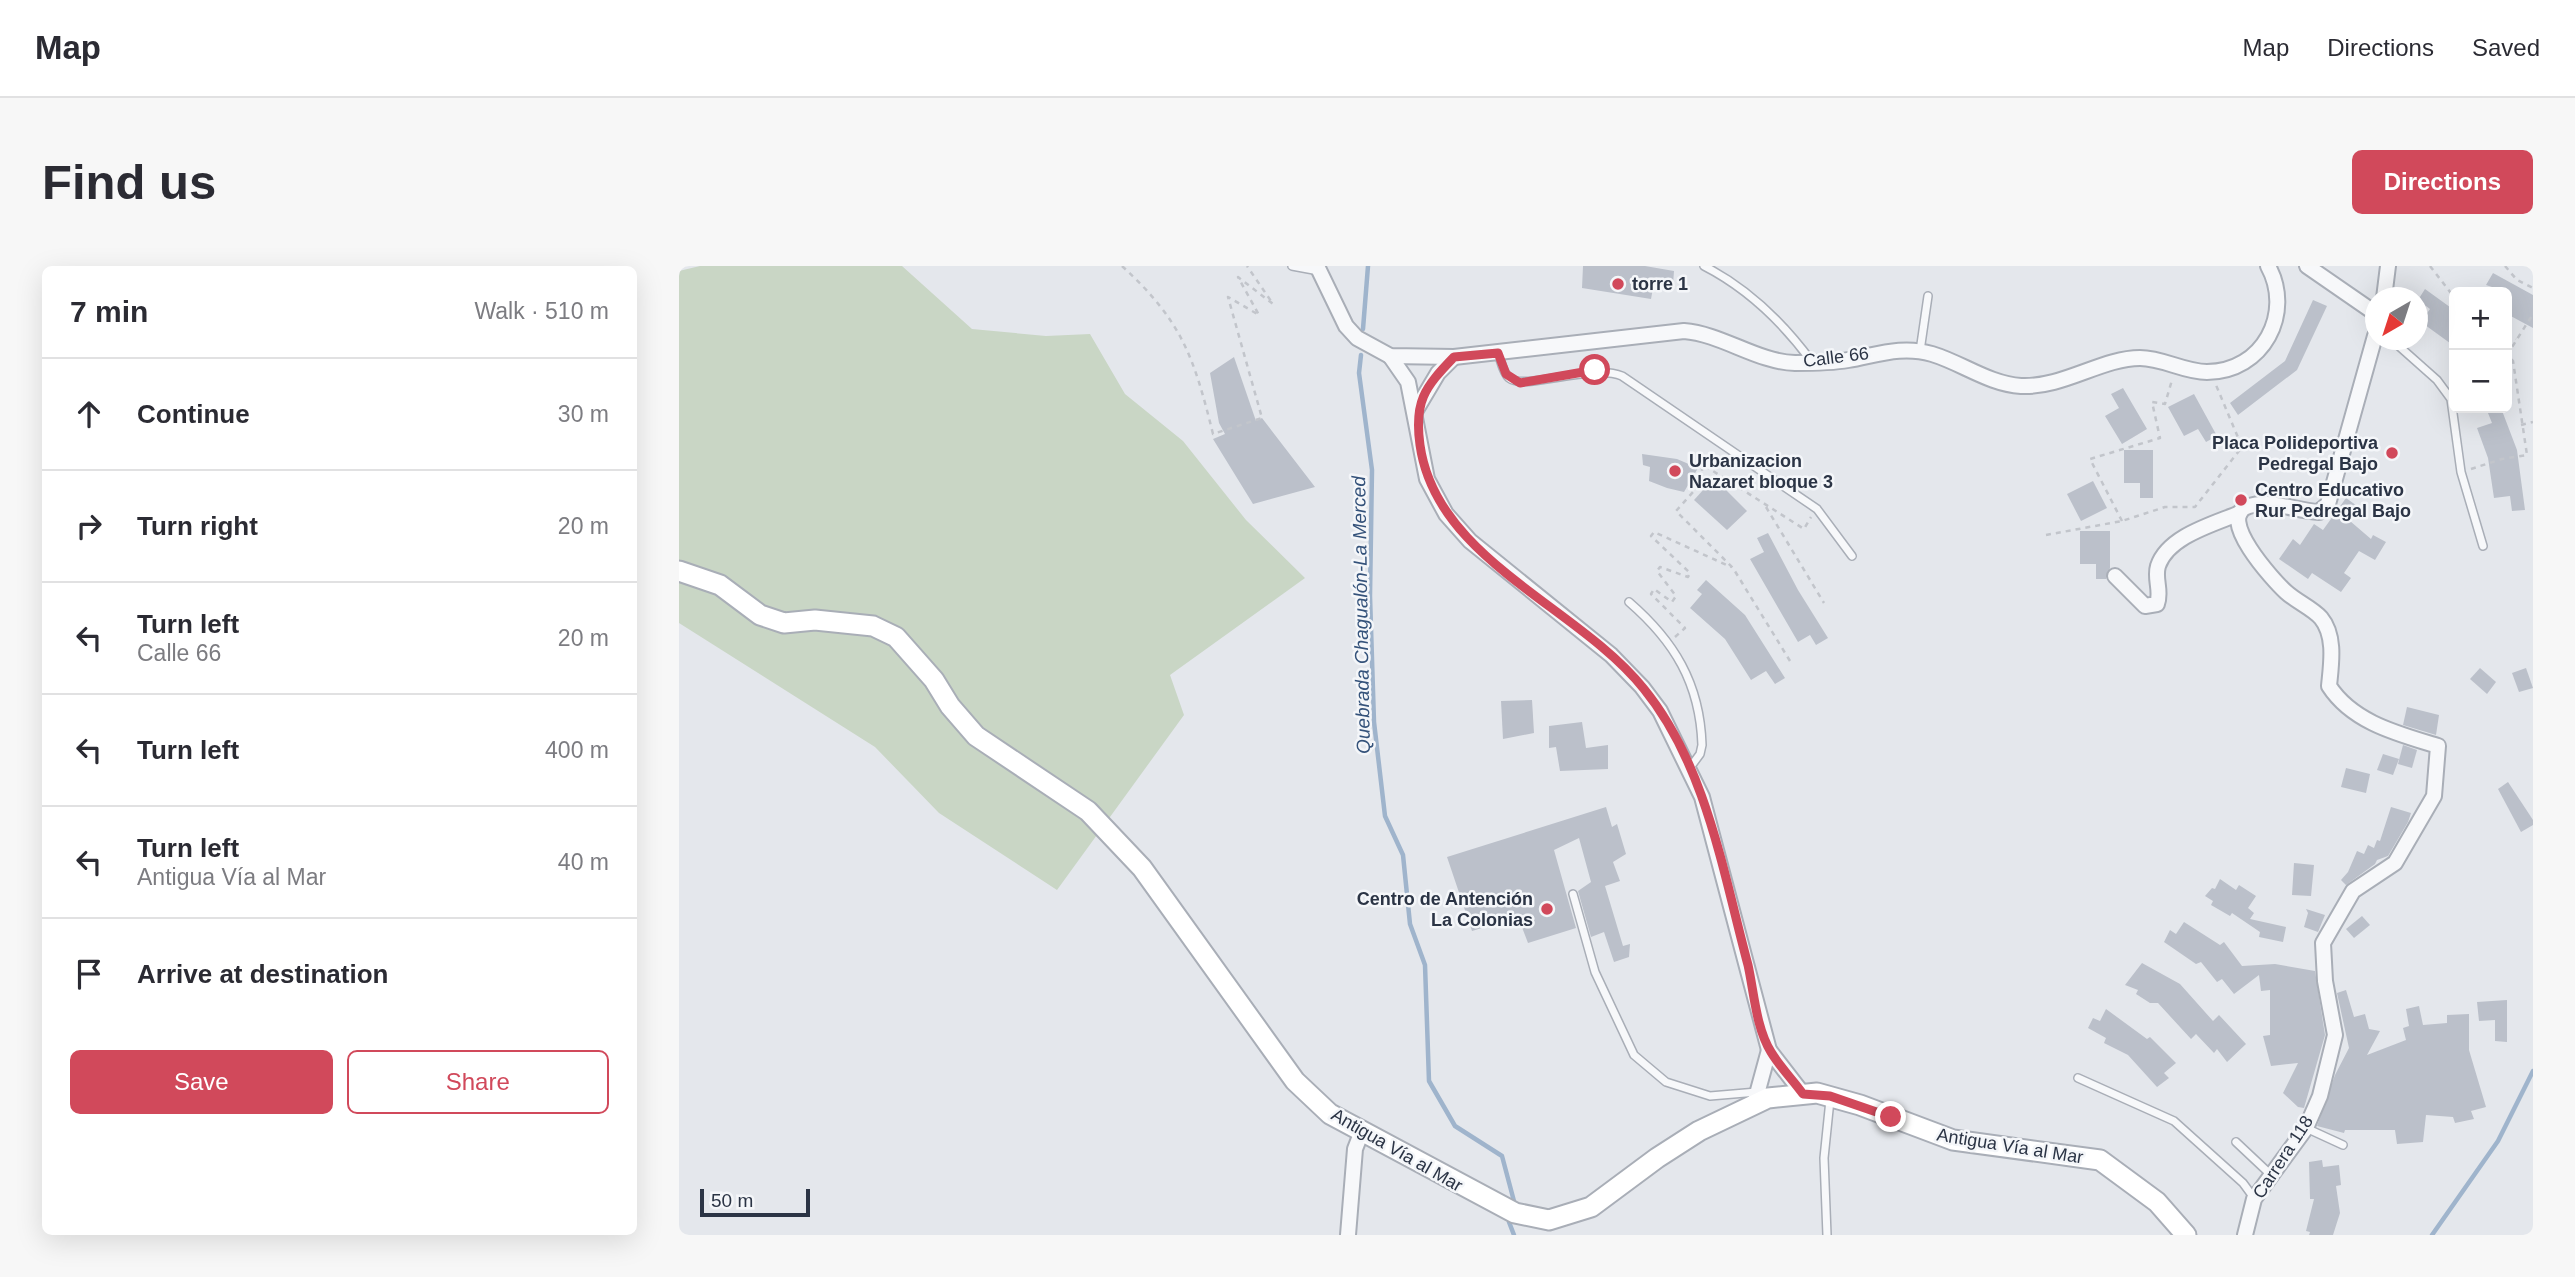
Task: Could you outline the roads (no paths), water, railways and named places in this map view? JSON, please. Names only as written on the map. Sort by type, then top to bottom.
[{"type":"main road","name":"Antigua Vía al Mar","points":[[679,571],[720,585],[760,615],[784,623],[849,622],[873,626],[896,637],[934,680],[950,706],[976,736],[1010,761],[1058,788],[1116,837],[1142,868],[1295,1080],[1330,1114],[1505,1208],[1549,1220],[1591,1207],[1699,1131],[1756,1099],[1803,1094],[1830,1096],[1953,1140],[2099,1160],[2157,1202],[2186,1235]]},
{"type":"street","name":"Calle 66","points":[[1318,269],[1346,326],[1357,338],[1390,356],[1454,357],[1684,331],[1703,333],[1791,363],[1851,359],[1885,350],[1920,352],[1986,377],[2019,386],[2044,385],[2138,358],[2211,372],[2240,363],[2256,351],[2277,321],[2280,303],[2268,266]]},
{"type":"street","points":[[2307,266],[2365,306]]},
{"type":"street","points":[[2385,287],[2388,266]]},
{"type":"street","points":[[2115,576],[2145,606],[2157,604],[2161,595],[2157,568],[2174,544],[2240,513],[2247,506],[2266,504],[2319,512],[2327,504],[2371,350]]},
{"type":"street","points":[[1390,356],[1408,382],[1416,410],[1427,479],[1446,514],[1471,541],[1611,655],[1643,687],[1660,710],[1702,797],[1769,1050],[1803,1094]]},
{"type":"street","points":[[1416,410],[1438,373],[1454,357]]},
{"type":"street","name":"Carrera 118","points":[[2240,513],[2240,533],[2258,561],[2287,593],[2321,618],[2327,630],[2333,662],[2329,686],[2336,697],[2350,709],[2384,729],[2438,746],[2434,796],[2396,863],[2353,891],[2323,943],[2325,981],[2335,1035],[2321,1096],[2305,1128],[2254,1199],[2245,1235]]},
{"type":"street","points":[[1756,1099],[1769,1050]]},
{"type":"street","points":[[1348,1235],[1356,1149],[1362,1132]]},
{"type":"lane","points":[[1292,266],[1318,269]]},
{"type":"lane","points":[[1704,266],[1744,291],[1795,340],[1812,363]]},
{"type":"lane","points":[[1920,352],[1927,296]]},
{"type":"lane","points":[[2403,350],[2437,380],[2451,399],[2461,472],[2483,546]]},
{"type":"lane","points":[[1498,353],[1506,374],[1520,383],[1595,370],[1611,371],[1622,376],[1817,509],[1852,556]]},
{"type":"lane","points":[[1629,602],[1669,641],[1687,674],[1702,735],[1700,754],[1689,769]]},
{"type":"lane","points":[[1573,894],[1595,972],[1634,1055],[1666,1082],[1710,1096],[1756,1099]]},
{"type":"lane","points":[[2078,1078],[2174,1121],[2243,1183],[2254,1199]]},
{"type":"lane","points":[[1827,1235],[1824,1158],[1830,1096]]},
{"type":"lane","points":[[2305,1128],[2343,1145]]},
{"type":"lane","points":[[2236,1142],[2270,1174]]},
{"type":"waterway","name":"Quebrada Chagualón-La Merced","points":[[1363,329],[1368,266]]},
{"type":"waterway","name":"Quebrada Chagualón-La Merced","points":[[1361,355],[1359,373],[1372,470],[1370,596],[1374,722],[1385,816],[1403,855],[1410,924],[1425,965],[1429,1081],[1455,1126],[1502,1156],[1515,1205]]},
{"type":"waterway","points":[[2432,1235],[2498,1141],[2533,1071]]},
{"type":"waterway","name":"Quebrada Chagualón-La Merced","points":[[1509,1222],[1514,1235]]},
{"type":"place","name":"torre 1","points":[[1618,284]]},
{"type":"place","name":"Placa Polideportiva Pedregal Bajo","points":[[2392,453]]},
{"type":"place","name":"Urbanizacion Nazaret bloque 3","points":[[1675,471]]},
{"type":"place","name":"Centro Educativo Rur Pedregal Bajo","points":[[2241,500]]},
{"type":"place","name":"Centro de Antención La Colonias","points":[[1547,909]]}]
